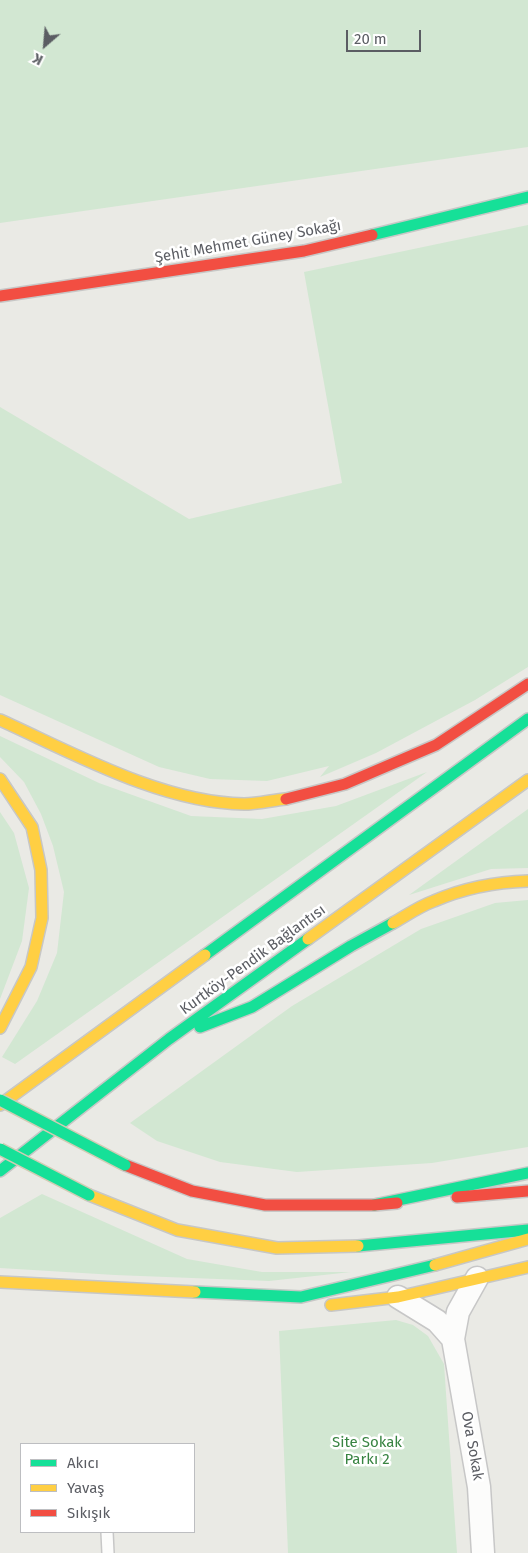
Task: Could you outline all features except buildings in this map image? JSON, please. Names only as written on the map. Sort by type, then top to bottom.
[{"type":"main road","name":"Şehit Mehmet Güney Sokağı","points":[[0,296],[304,251],[528,197]]},
{"type":"main road","points":[[0,720],[145,784],[200,799],[246,804],[292,798],[346,784],[436,745],[528,684]]},
{"type":"main road","points":[[0,1105],[528,719]]},
{"type":"main road","points":[[0,779],[32,827],[41,870],[42,918],[32,967],[0,1028]]},
{"type":"main road","name":"Kurtköy-Pendik Bağlantısı","points":[[0,1171],[168,1038],[528,780]]},
{"type":"main road","points":[[168,1038],[252,1008],[351,946],[432,901],[468,889],[502,882],[528,881]]},
{"type":"main road","points":[[0,1100],[125,1165],[192,1191],[265,1205],[374,1205],[528,1191]]},
{"type":"main road","points":[[0,1149],[89,1195],[177,1230],[277,1248],[367,1246],[528,1230]]},
{"type":"main road","points":[[374,1205],[528,1173]]},
{"type":"main road","points":[[0,1282],[300,1297],[456,1260],[528,1239]]},
{"type":"main road","points":[[320,1306],[398,1297],[528,1267]]},
{"type":"main road","points":[[102,1286],[244,1306]]},
{"type":"street","name":"Ova Sokak","points":[[477,1278],[458,1312],[452,1340],[479,1487],[483,1553]]},
{"type":"street","name":"Ova Sokak","points":[[398,1297],[437,1321],[452,1340]]},
{"type":"lane","points":[[107,1533],[108,1553]]},
{"type":"green space","points":[[0,0],[528,0],[528,147],[0,223]]},
{"type":"green space","points":[[528,225],[528,667],[475,700],[376,753],[320,777],[329,766],[267,781],[210,779],[159,767],[0,695],[0,407],[189,519],[342,483],[304,272]]},
{"type":"green space","points":[[0,736],[99,783],[191,816],[262,819],[336,806],[427,772],[15,1064],[2,1057],[37,1001],[57,953],[64,892],[53,846],[41,814],[24,782],[0,757]]},
{"type":"green space","points":[[528,809],[528,868],[491,869],[409,895]]},
{"type":"green space","points":[[0,812],[14,833],[29,888],[22,941],[0,999]]},
{"type":"green space","points":[[528,900],[528,1147],[432,1163],[297,1172],[220,1162],[157,1141],[130,1123],[292,1006],[421,929],[495,903]]},
{"type":"green space","points":[[42,1194],[187,1259],[262,1272],[351,1272],[269,1281],[0,1268],[0,1218]]},
{"type":"green space","name":"Site Sokak Parkı 2","points":[[396,1320],[413,1325],[428,1336],[444,1364],[457,1553],[288,1553],[279,1331]]},
{"type":"traffic: fast","points":[[372,235],[528,197]]},
{"type":"traffic: fast","points":[[205,955],[528,719]]},
{"type":"traffic: fast","points":[[200,1027],[252,1007],[351,946],[393,923]]},
{"type":"traffic: fast","points":[[0,1171],[169,1039],[308,939]]},
{"type":"traffic: fast","points":[[0,1100],[125,1165]]},
{"type":"traffic: fast","points":[[0,1149],[89,1195]]},
{"type":"traffic: fast","points":[[374,1205],[528,1173]]},
{"type":"traffic: fast","points":[[358,1246],[528,1230]]},
{"type":"traffic: fast","points":[[195,1292],[301,1297],[435,1265]]},
{"type":"traffic: slow","points":[[0,720],[119,774],[150,786],[182,795],[244,804],[286,799]]},
{"type":"traffic: slow","points":[[0,779],[32,827],[41,870],[42,918],[31,967],[0,1028]]},
{"type":"traffic: slow","points":[[308,939],[528,780]]},
{"type":"traffic: slow","points":[[393,923],[424,905],[445,896],[492,884],[528,881]]},
{"type":"traffic: slow","points":[[0,1105],[205,955]]},
{"type":"traffic: slow","points":[[89,1195],[177,1230],[277,1248],[358,1246]]},
{"type":"traffic: slow","points":[[435,1265],[528,1239]]},
{"type":"traffic: slow","points":[[331,1305],[398,1297],[528,1267]]},
{"type":"traffic: slow","points":[[0,1282],[195,1292]]},
{"type":"traffic: jam","points":[[0,296],[304,251],[372,235]]},
{"type":"traffic: jam","points":[[286,799],[345,784],[436,745],[528,684]]},
{"type":"traffic: jam","points":[[125,1165],[192,1191],[265,1205],[374,1205],[397,1203]]},
{"type":"traffic: jam","points":[[457,1197],[528,1191]]}]
